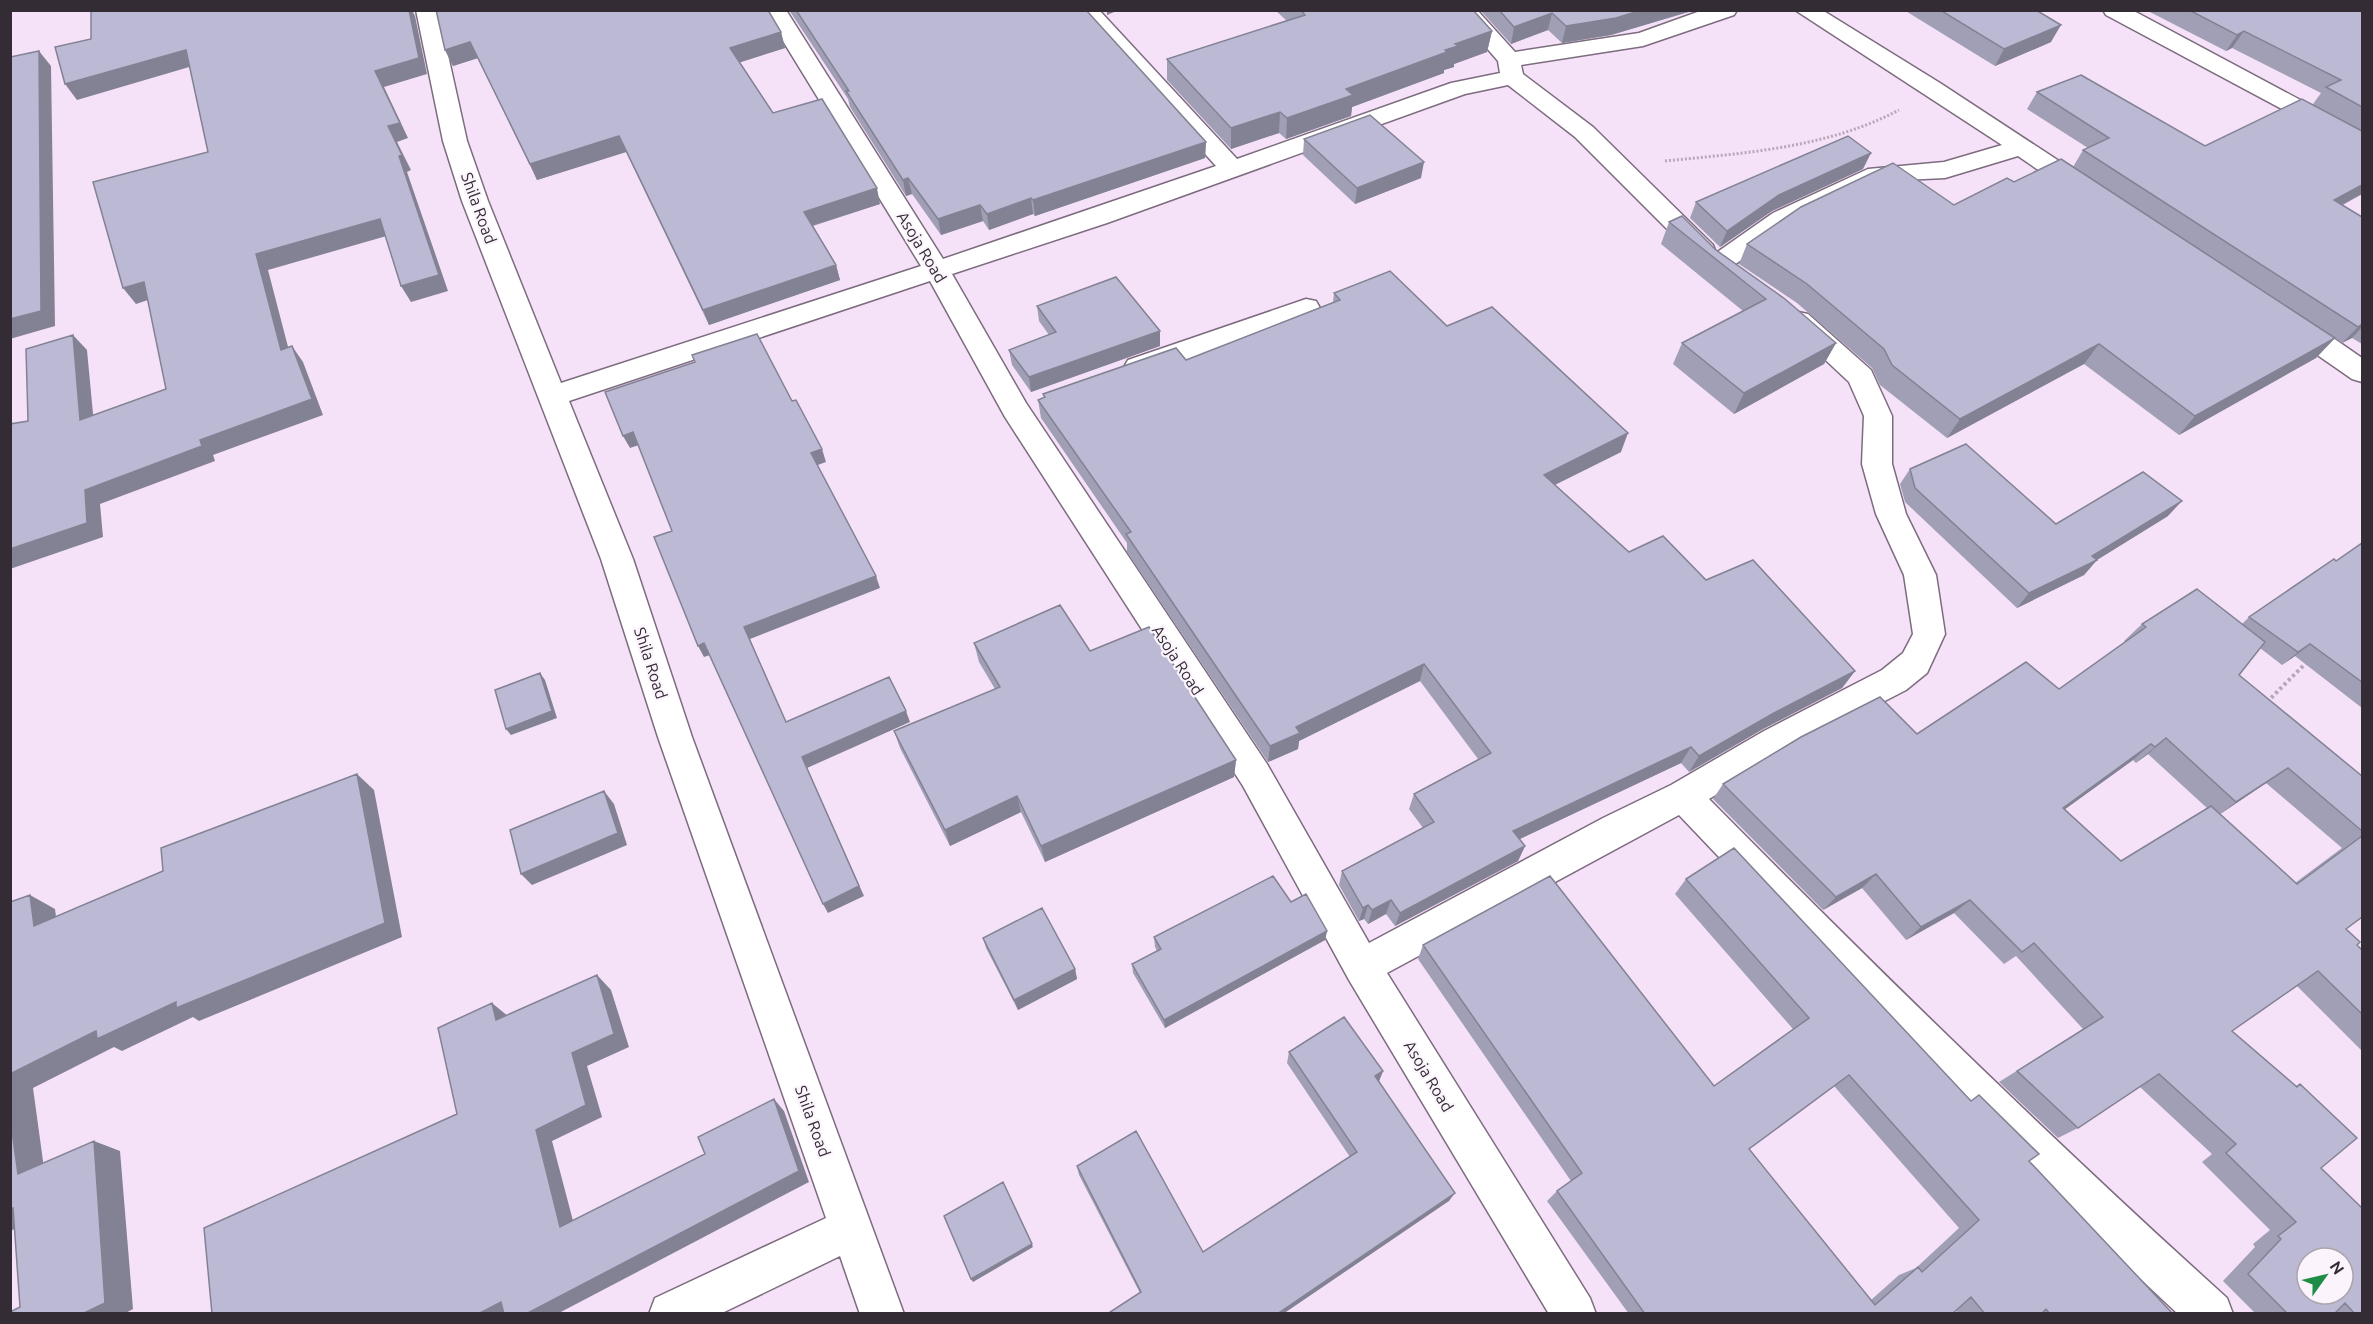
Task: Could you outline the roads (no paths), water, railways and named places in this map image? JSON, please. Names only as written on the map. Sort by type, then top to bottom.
[{"type":"street","name":"Shila Road","points":[[428,10],[455,141],[471,191],[617,559],[679,749],[882,1314]]},
{"type":"street","name":"Asoja Road","points":[[776,10],[1255,775],[1362,967],[1574,1314]]},
{"type":"street","points":[[1086,10],[1231,167]]},
{"type":"street","points":[[1464,10],[1511,69],[1584,132],[1656,206],[1744,286]]},
{"type":"street","points":[[553,396],[1098,217],[1231,167],[1511,69],[1643,39],[1726,10]]},
{"type":"street","points":[[1806,10],[1932,88],[2106,204]]},
{"type":"street","points":[[2114,10],[2362,142]]},
{"type":"street","points":[[1718,264],[1782,219],[1877,174],[1945,170],[2019,147]]},
{"type":"street","points":[[1362,967],[1616,829],[1683,796],[1776,741],[1894,680],[1915,663],[1929,634],[1920,575],[1891,514],[1877,464],[1878,416],[1861,377],[1778,306]]},
{"type":"street","points":[[1116,375],[1306,308]]},
{"type":"street","points":[[2273,312],[2362,372]]},
{"type":"street","points":[[1683,796],[1902,1022],[2080,1194],[2211,1314]]},
{"type":"street","points":[[671,1314],[852,1228]]}]
